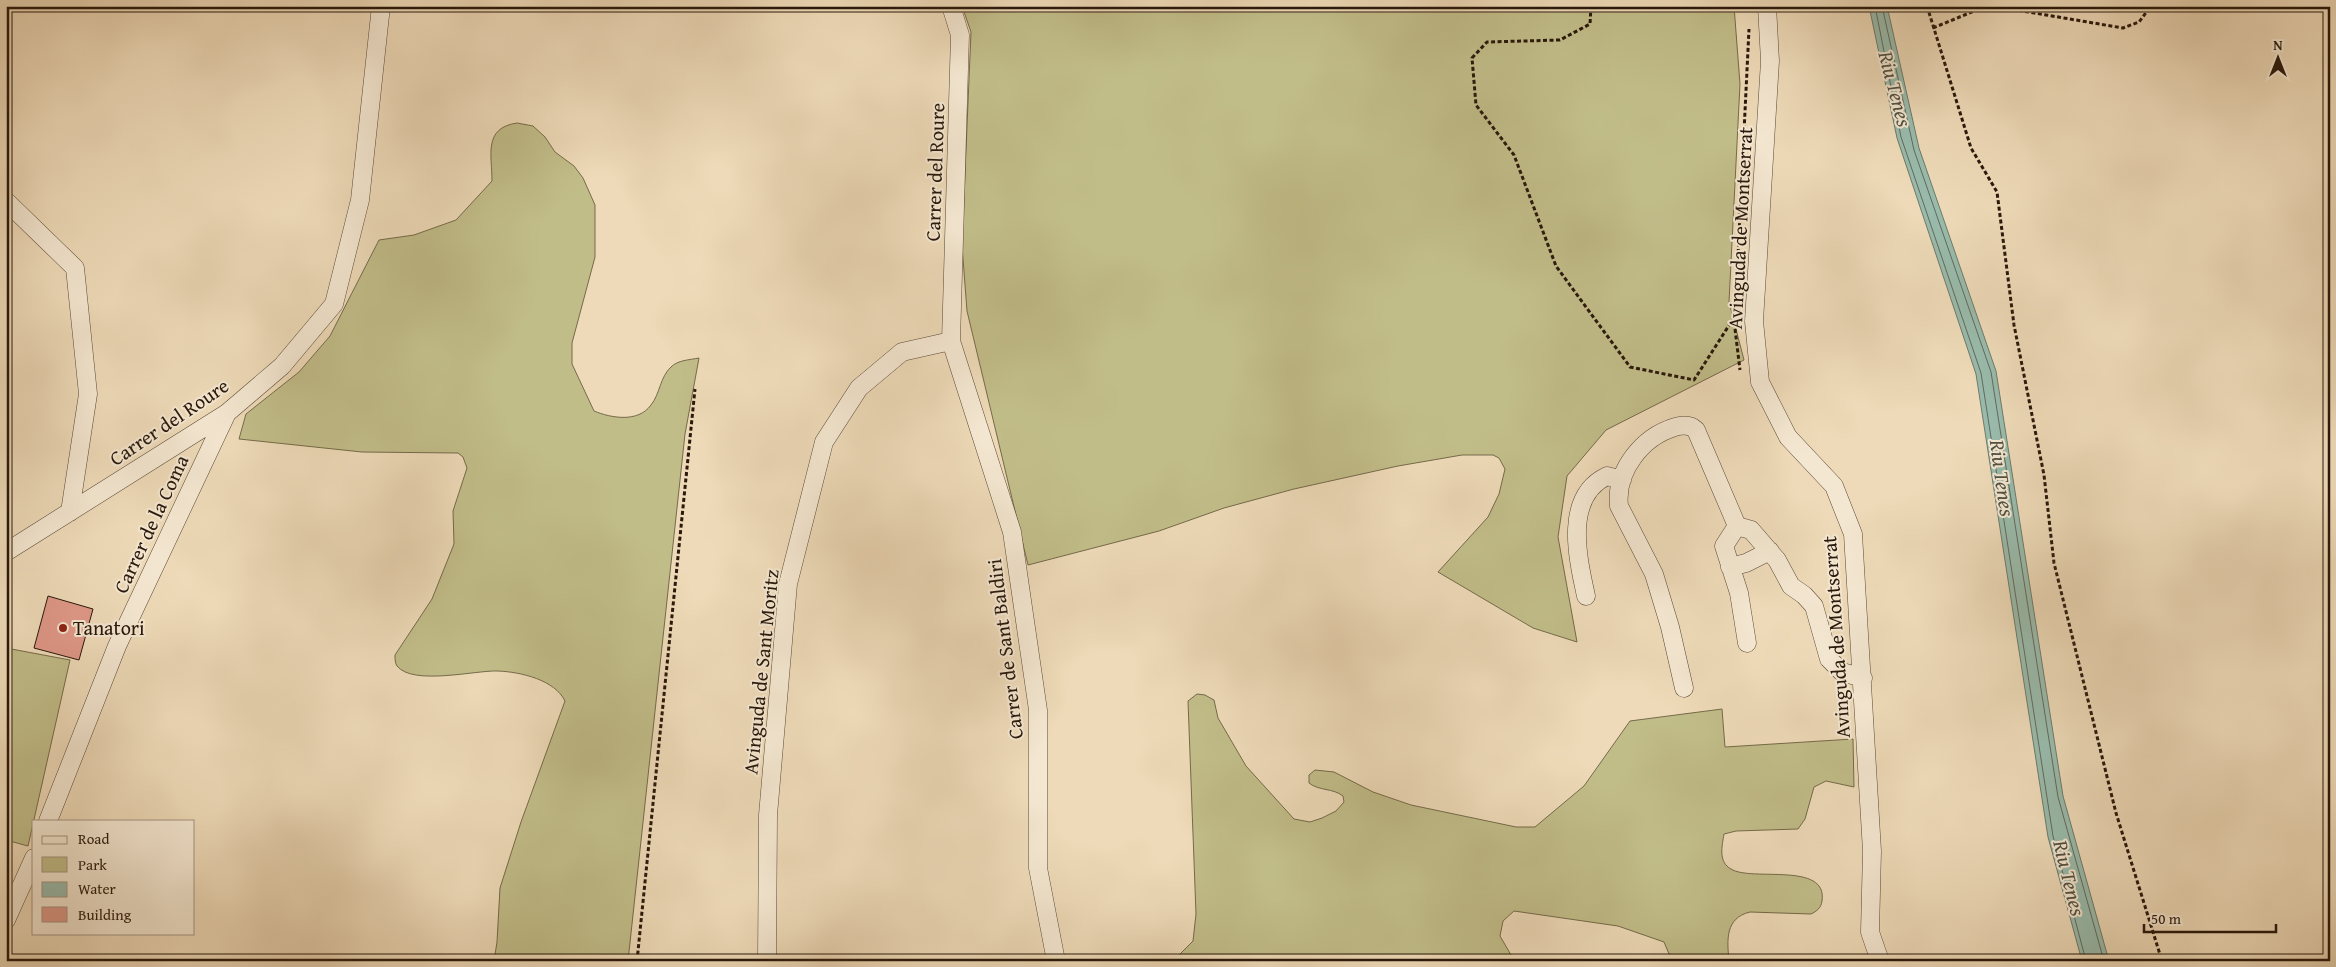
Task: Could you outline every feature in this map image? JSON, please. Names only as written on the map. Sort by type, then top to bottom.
[{"type":"street","name":"Carrer del Roure","points":[[6,552],[227,413],[282,366],[334,304],[360,200],[381,6]]},
{"type":"street","name":"Carrer del Roure","points":[[951,6],[960,34],[951,341]]},
{"type":"street","name":"Avinguda de Montserrat","points":[[1767,6],[1770,61],[1754,321],[1760,382],[1788,437],[1834,486],[1853,534],[1872,850],[1870,932],[1880,961]]},
{"type":"street","points":[[6,201],[75,268],[88,394],[70,512]]},
{"type":"street","name":"Avinguda de Sant Moritz","points":[[767,961],[768,815],[788,584],[824,442],[859,388],[902,352],[951,341]]},
{"type":"street","name":"Carrer de Sant Baldiri","points":[[951,341],[1012,532],[1038,710],[1038,868],[1056,961]]},
{"type":"street","name":"Carrer de la Coma","points":[[48,820],[117,646],[227,413]]},
{"type":"street","points":[[1684,688],[1670,627],[1654,574],[1619,506],[1618,495],[1622,480],[1638,449],[1666,430],[1680,426],[1693,427],[1738,526],[1751,530],[1777,560],[1786,578],[1814,606],[1829,659],[1842,672],[1863,678]]},
{"type":"street","points":[[1586,596],[1578,563],[1576,534],[1578,514],[1588,493],[1598,480],[1607,476],[1622,480]]},
{"type":"street","points":[[1738,526],[1724,546],[1739,593],[1747,643]]},
{"type":"street","points":[[1730,567],[1746,563],[1770,551]]},
{"type":"street","points":[[6,920],[32,862]]},
{"type":"path","points":[[1591,6],[1590,24],[1560,40],[1487,42],[1472,58],[1476,105],[1514,155],[1556,266],[1630,366],[1694,380],[1735,315]]},
{"type":"path","points":[[1926,6],[1971,148],[1997,192],[2014,325],[2044,475],[2054,563],[2116,813],[2162,961]]},
{"type":"path","points":[[1933,28],[1986,6]]},
{"type":"path","points":[[1993,6],[2123,28],[2139,22],[2151,6]]},
{"type":"path","points":[[1742,374],[1736,347],[1735,315],[1749,22]]},
{"type":"path","points":[[637,961],[695,390]]},
{"type":"green space","points":[[962,6],[1734,6],[1740,84],[1729,302],[1744,360],[1606,430],[1567,476],[1558,537],[1577,642],[1533,628],[1438,572],[1488,517],[1499,494],[1505,469],[1499,458],[1493,455],[1462,455],[1398,466],[1294,489],[1224,508],[1159,531],[1028,565],[967,311],[962,245],[971,32]]},
{"type":"green space","points":[[517,123],[533,126],[545,137],[555,152],[574,166],[583,178],[595,205],[595,257],[572,343],[572,364],[594,411],[616,417],[639,415],[646,411],[654,401],[664,376],[671,367],[680,362],[699,358],[685,434],[628,961],[494,961],[500,888],[521,822],[565,701],[560,694],[545,683],[517,673],[488,671],[445,676],[416,675],[405,672],[396,664],[395,655],[432,599],[454,544],[453,511],[467,468],[463,457],[458,453],[362,452],[239,439],[246,414],[299,372],[330,336],[379,240],[414,235],[456,220],[492,181],[491,153],[494,137],[506,126]]},
{"type":"green space","points":[[6,648],[70,660],[34,820],[32,820],[28,846],[6,840]]},
{"type":"green space","points":[[1197,694],[1205,695],[1214,700],[1218,718],[1246,766],[1294,819],[1310,822],[1336,811],[1344,802],[1343,796],[1339,793],[1313,786],[1309,783],[1309,775],[1315,770],[1334,772],[1373,792],[1411,805],[1516,827],[1535,827],[1584,786],[1630,721],[1722,709],[1725,747],[1853,739],[1854,787],[1826,781],[1814,787],[1805,819],[1798,829],[1736,831],[1724,834],[1723,858],[1724,862],[1731,869],[1755,874],[1801,877],[1813,881],[1821,889],[1822,901],[1821,906],[1811,914],[1750,912],[1742,915],[1736,919],[1729,931],[1729,961],[1672,961],[1664,942],[1618,926],[1514,911],[1503,921],[1500,936],[1511,955],[1522,961],[1173,961],[1193,941],[1196,914],[1188,701]]},
{"type":"water","name":"Riu Tenes","points":[[1869,6],[1887,6],[1919,148],[1996,371],[2063,796],[2109,961],[2082,961],[2048,837],[1976,374],[1897,138]]},
{"type":"building","name":"Tanatori","points":[[48,596],[93,609],[79,660],[34,648]]},
{"type":"place","name":"Tanatori","points":[[63,628]]}]
